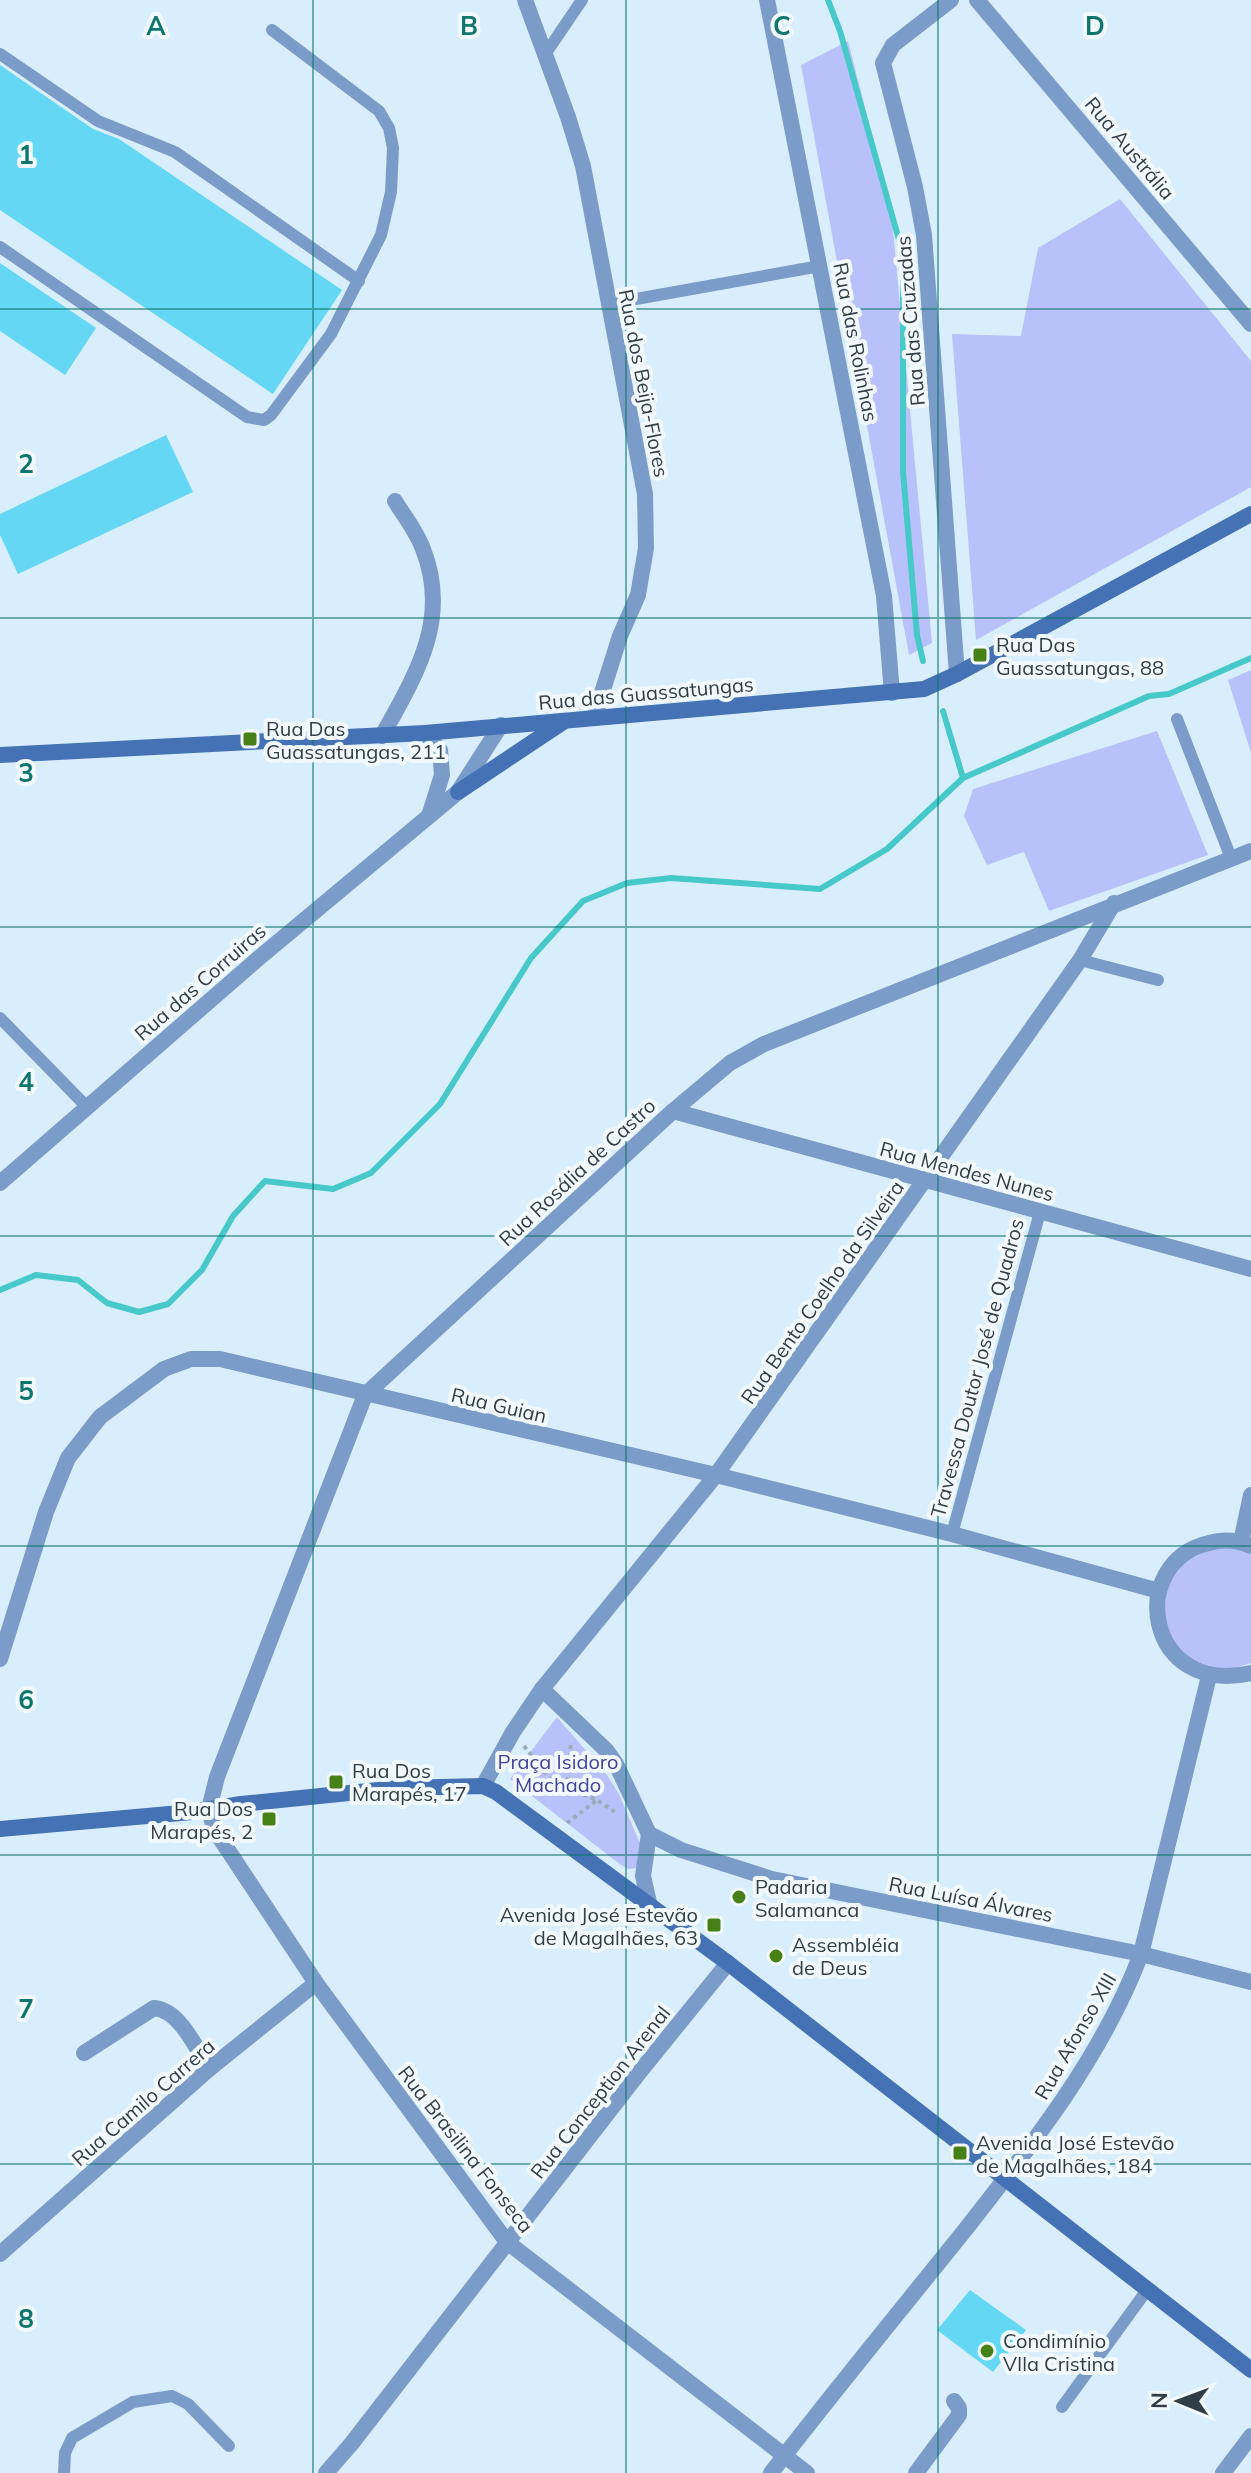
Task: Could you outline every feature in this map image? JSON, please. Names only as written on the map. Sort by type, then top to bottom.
[{"type":"street","name":"Rua dos Beija-Flores","points":[[525,0],[583,166],[645,494],[646,548],[638,595],[620,636],[594,718]]},
{"type":"street","name":"Rua das Rolinhas","points":[[767,0],[884,596],[892,693]]},
{"type":"street","name":"Rua das Cruzadas","points":[[951,0],[893,45],[883,63],[924,235],[957,674]]},
{"type":"street","name":"Rua Austrália","points":[[977,0],[1251,324]]},
{"type":"street","points":[[382,736],[418,670],[432,627],[432,581],[423,547],[395,501]]},
{"type":"street","name":"Rua das Guassatungas","points":[[0,755],[425,733],[924,689],[1251,514]]},
{"type":"street","points":[[458,792],[566,720]]},
{"type":"street","name":"Rua das Corruiras","points":[[0,1183],[86,1106],[458,792],[501,725]]},
{"type":"street","points":[[425,733],[440,750],[442,775],[429,814]]},
{"type":"street","name":"Rua Rosália de Castro","points":[[209,1809],[217,1777],[365,1395],[673,1111],[730,1063],[764,1044],[1251,851]]},
{"type":"street","name":"Rua Bento Coelho da Silveira","points":[[542,1689],[716,1475],[1080,960],[1114,903]]},
{"type":"street","name":"Rua Mendes Nunes","points":[[673,1111],[1251,1269]]},
{"type":"street","name":"Rua Guian","points":[[0,1659],[46,1512],[68,1458],[100,1417],[164,1369],[191,1359],[220,1359],[716,1475],[952,1534],[1159,1591]]},
{"type":"street","points":[[1251,1495],[1246,1544],[1220,1540],[1200,1545],[1181,1556],[1168,1571],[1159,1591],[1156,1613],[1161,1634],[1172,1653],[1189,1667],[1209,1676],[1230,1678],[1251,1673]]},
{"type":"street","name":"Rua Afonso XIII","points":[[771,2473],[1006,2179],[1097,2047],[1124,1999],[1141,1954],[1209,1676]]},
{"type":"street","points":[[490,1789],[513,1732],[542,1689],[606,1750],[616,1764],[649,1834],[643,1876],[650,1907]]},
{"type":"street","points":[[0,1829],[398,1788],[490,1789],[728,1963],[1251,2370]]},
{"type":"street","name":"Rua Brasilina Fonseca","points":[[209,1809],[214,1829],[316,1983],[507,2242],[807,2473]]},
{"type":"street","name":"Rua Luísa Álvares","points":[[649,1834],[681,1850],[772,1879],[1141,1954],[1251,1982]]},
{"type":"street","name":"Rua Conception Arenal","points":[[326,2473],[728,1963]]},
{"type":"street","name":"Rua Camilo Carrera","points":[[0,2254],[209,2069],[316,1983]]},
{"type":"street","points":[[84,2053],[154,2008],[165,2009],[174,2016],[209,2069]]},
{"type":"street","points":[[916,2473],[959,2415],[954,2401]]},
{"type":"street","points":[[1223,2473],[1251,2436]]},
{"type":"lane","points":[[544,56],[582,0]]},
{"type":"lane","points":[[0,247],[234,409],[256,421],[271,415],[331,334],[381,235],[391,192],[393,148],[389,128],[379,111],[272,30]]},
{"type":"lane","points":[[0,54],[98,121],[175,152],[359,281]]},
{"type":"lane","points":[[608,304],[820,266]]},
{"type":"lane","points":[[1177,719],[1231,858]]},
{"type":"lane","points":[[1080,960],[1158,980]]},
{"type":"lane","points":[[0,1018],[86,1106]]},
{"type":"lane","name":"Travessa Doutor José de Quadros","points":[[952,1534],[1040,1212]]},
{"type":"lane","points":[[1062,2407],[1147,2290]]},
{"type":"lane","points":[[64,2473],[65,2453],[72,2438],[133,2402],[172,2396],[188,2404],[229,2446]]},
{"type":"path","points":[[567,1789],[573,1719]]},
{"type":"path","points":[[513,1732],[553,1783]]},
{"type":"path","points":[[490,1789],[553,1783],[597,1800],[649,1834]]},
{"type":"path","points":[[553,1834],[597,1800]]},
{"type":"green space","points":[[848,41],[891,209],[932,643],[909,655],[801,65]]},
{"type":"green space","points":[[1120,199],[1251,361],[1251,487],[976,640],[952,334],[1021,336],[1038,248]]},
{"type":"green space","points":[[1251,670],[1251,753],[1228,680]]},
{"type":"green space","points":[[1157,731],[1208,855],[1049,911],[1024,852],[987,865],[964,816],[973,789]]},
{"type":"green space","points":[[1218,1546],[1238,1548],[1251,1554],[1251,1663],[1225,1671],[1186,1658],[1171,1643],[1163,1623],[1168,1581],[1181,1563]]},
{"type":"green space","name":"Praça Isidoro Machado","points":[[557,1717],[607,1775],[619,1794],[642,1848],[636,1868],[621,1865],[510,1779]]},
{"type":"building","points":[[0,65],[93,129],[119,139],[342,290],[273,394],[0,210]]},
{"type":"building","points":[[0,263],[96,328],[65,375],[0,331]]},
{"type":"building","points":[[166,435],[193,492],[18,574],[0,535],[0,514]]},
{"type":"building","name":"Condimínio VIla Cristina","points":[[970,2290],[1026,2330],[993,2372],[937,2330]]},
{"type":"waterway","points":[[828,0],[840,31],[903,254],[903,472],[917,635],[923,661]]},
{"type":"waterway","points":[[0,1290],[36,1275],[78,1280],[107,1303],[139,1312],[168,1304],[202,1270],[233,1216],[265,1181],[333,1189],[371,1173],[440,1104],[531,958],[583,901],[627,883],[671,878],[820,889],[887,849],[963,778],[1149,696],[1169,694],[1251,658]]},
{"type":"waterway","points":[[943,711],[963,778]]},
{"type":"place","name":"Rua Das Guassatungas, 88","points":[[980,655]]},
{"type":"place","name":"Rua Das Guassatungas, 211","points":[[250,739]]},
{"type":"place","name":"Rua Dos Marapés, 17","points":[[336,1782]]},
{"type":"place","name":"Rua Dos Marapés, 2","points":[[269,1819]]},
{"type":"place","name":"Padaria Salamanca","points":[[739,1897]]},
{"type":"place","name":"Avenida José Estevão de Magalhães, 63","points":[[714,1925]]},
{"type":"place","name":"Assembléia de Deus","points":[[776,1956]]},
{"type":"place","name":"Avenida José Estevão de Magalhães, 184","points":[[960,2153]]},
{"type":"place","name":"Condimínio VIla Cristina","points":[[987,2351]]}]
